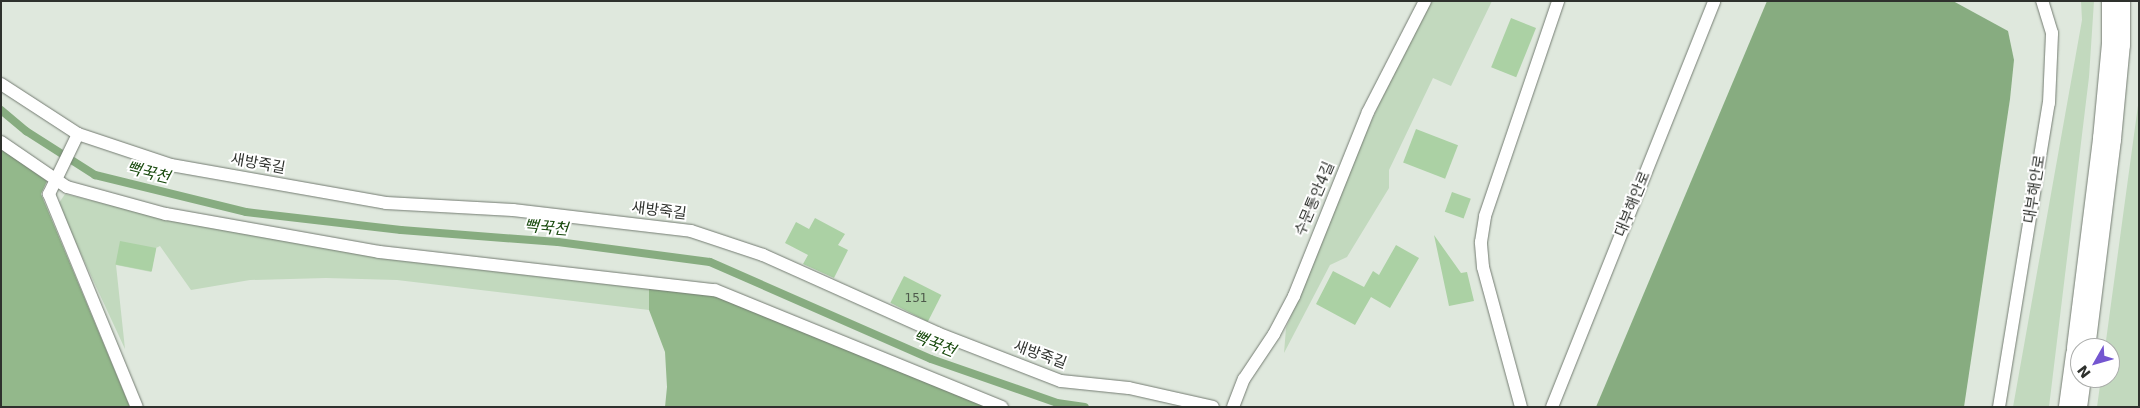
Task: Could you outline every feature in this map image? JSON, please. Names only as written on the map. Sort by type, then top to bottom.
[{"type":"street","points":[[2082,338],[2108,129],[2116,44],[2116,1]]},
{"type":"street","points":[[2073,407],[2076,388]]},
{"type":"lane","name":"수문통안4길","points":[[1233,407],[1244,379],[1274,334],[1294,296],[1368,112],[1424,1]]},
{"type":"lane","points":[[1521,407],[1483,267],[1481,242],[1485,216],[1558,1]]},
{"type":"lane","name":"대부해안로","points":[[1552,407],[1714,1]]},
{"type":"lane","name":"대부해안로","points":[[1999,407],[2049,103],[2052,33],[2042,1]]},
{"type":"lane","name":"새방죽길","points":[[1,84],[78,134],[171,165],[386,203],[512,210],[692,231],[763,255],[937,333],[1061,381],[1129,388],[1213,407]]},
{"type":"lane","points":[[78,134],[49,194],[137,407]]},
{"type":"lane","points":[[1,142],[56,177],[67,187],[166,214],[379,252],[715,290],[1002,407]]},
{"type":"shaded area","points":[[1432,1],[1492,1],[1451,86],[1433,78],[1389,170],[1389,188],[1347,257],[1330,265],[1284,353],[1286,328],[1364,137],[1399,61]]},
{"type":"shaded area","points":[[1767,1],[1953,1],[2008,31],[2014,60],[2010,99],[1964,407],[1596,407]]},
{"type":"shaded area","points":[[2081,1],[2094,1],[2089,77],[2049,407],[2013,407],[2082,20]]},
{"type":"shaded area","points":[[2139,98],[2139,407],[2097,407],[2100,388],[2120,388],[2120,338],[2106,338]]},
{"type":"shaded area","points":[[1,149],[47,181],[41,194],[130,407],[1,407]]},
{"type":"shaded area","points":[[65,194],[167,219],[386,259],[649,289],[649,310],[397,280],[326,278],[250,280],[191,290],[160,246],[156,248],[151,272],[116,265],[125,349],[62,213],[59,203]]},
{"type":"shaded area","points":[[649,289],[714,295],[991,407],[665,407],[667,387],[665,352],[649,310]]},
{"type":"building","points":[[1511,18],[1536,28],[1516,77],[1491,67]]},
{"type":"building","points":[[1416,129],[1458,145],[1445,179],[1403,163]]},
{"type":"building","points":[[1452,192],[1471,199],[1464,219],[1445,212]]},
{"type":"building","points":[[815,218],[845,234],[838,245],[848,250],[834,278],[803,264],[808,255],[785,243],[796,222],[809,229]]},
{"type":"building","points":[[1434,235],[1461,273],[1467,272],[1474,301],[1449,306]]},
{"type":"building","points":[[120,241],[156,248],[152,272],[115,265]]},
{"type":"building","points":[[1396,245],[1419,258],[1390,308],[1371,297],[1355,325],[1316,304],[1333,271],[1364,287],[1373,271],[1379,275]]},
{"type":"building","points":[[904,276],[941,295],[928,322],[890,303]]},
{"type":"waterway","name":"뻑꾹천","points":[[1,110],[26,131],[95,175],[246,212],[401,230],[558,242],[710,262],[931,359],[1057,403],[1085,407]]}]
